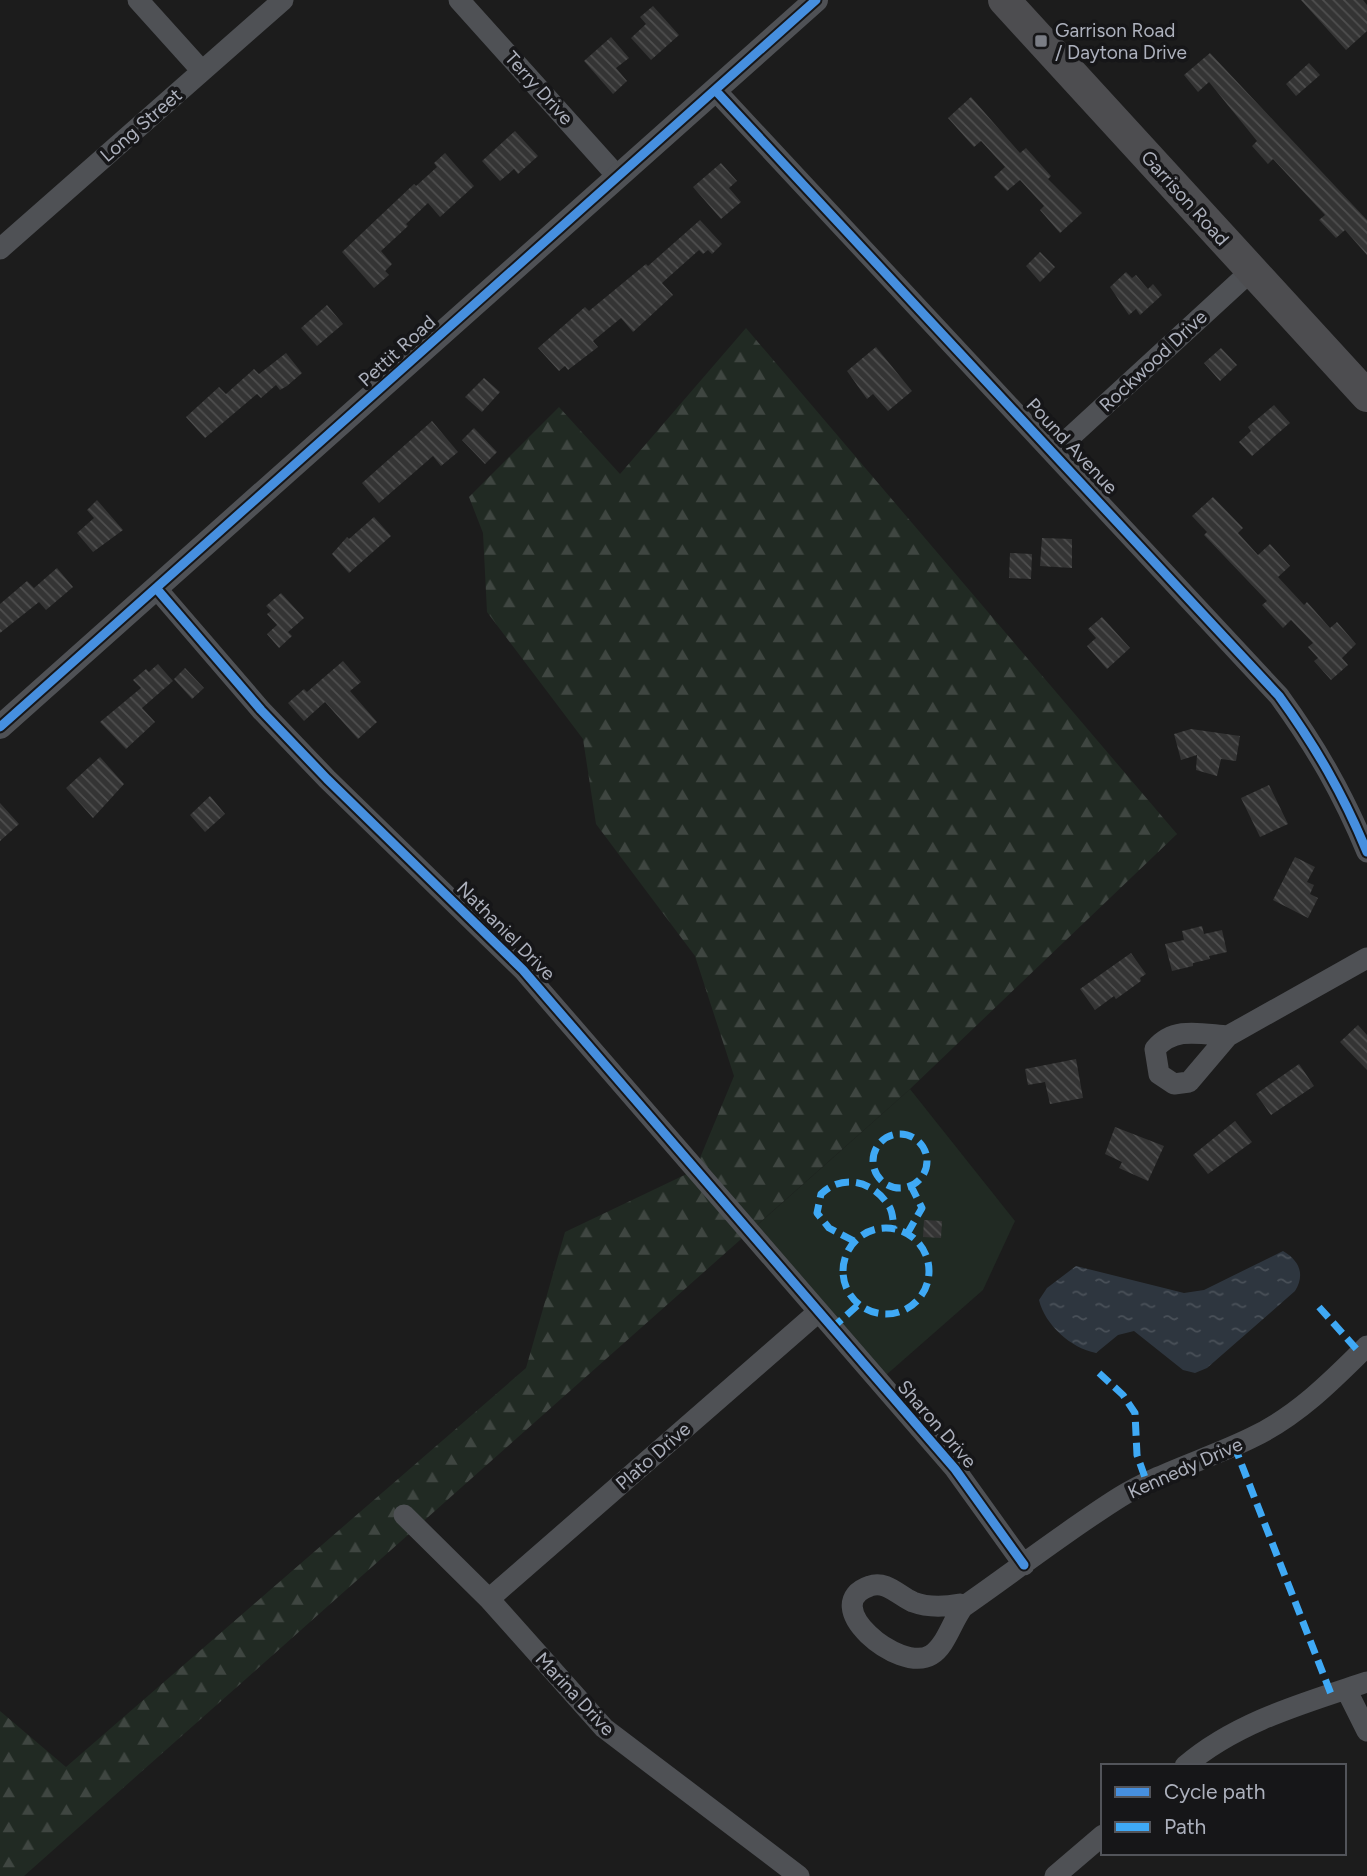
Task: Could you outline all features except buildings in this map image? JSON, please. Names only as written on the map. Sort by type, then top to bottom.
[{"type":"main road","name":"Garrison Road","points":[[1004,0],[1367,396]]},
{"type":"street","points":[[138,0],[202,71]]},
{"type":"street","name":"Long Street","points":[[0,249],[283,0]]},
{"type":"street","name":"Terry Drive","points":[[458,0],[618,177]]},
{"type":"street","name":"Pettit Road","points":[[0,727],[816,0]]},
{"type":"street","name":"Pound Avenue","points":[[715,90],[1279,696],[1317,748],[1347,803],[1367,852]]},
{"type":"street","name":"Rockwood Drive","points":[[1054,452],[1251,271]]},
{"type":"street","name":"Nathaniel Drive","points":[[156,588],[318,769],[523,970],[817,1313]]},
{"type":"street","points":[[1227,1036],[1367,958]]},
{"type":"street","name":"Sharon Drive","points":[[817,1313],[955,1469],[1024,1565]]},
{"type":"street","name":"Plato Drive","points":[[489,1600],[817,1313]]},
{"type":"street","name":"Kennedy Drive","points":[[963,1607],[960,1604],[923,1605],[886,1586],[873,1584],[856,1596],[853,1617],[859,1628],[899,1655],[919,1659],[937,1650],[963,1607],[1129,1492],[1158,1477],[1253,1438],[1285,1419],[1327,1386],[1367,1346]]},
{"type":"street","name":"Marina Drive","points":[[404,1515],[489,1600],[604,1728],[799,1876]]},
{"type":"street","points":[[1188,1764],[1221,1739],[1272,1715],[1367,1682]]},
{"type":"street","points":[[1346,1689],[1367,1731]]},
{"type":"street","points":[[1055,1876],[1101,1837]]},
{"type":"green space","points":[[746,328],[1177,834],[910,1089],[24,1876],[0,1876],[0,1711],[66,1767],[526,1368],[565,1232],[695,1170],[734,1076],[695,956],[596,824],[583,739],[487,612],[483,533],[469,497],[559,407],[620,474]]},
{"type":"green space","points":[[910,1089],[1015,1221],[983,1290],[885,1376],[754,1228]]},
{"type":"water","points":[[1283,1251],[1293,1259],[1299,1269],[1300,1279],[1295,1291],[1207,1368],[1195,1373],[1183,1370],[1134,1331],[1118,1335],[1096,1353],[1077,1346],[1053,1326],[1039,1300],[1047,1288],[1076,1266],[1184,1293],[1204,1290]]},
{"type":"marked path","points":[[900,1134],[919,1142],[927,1161],[919,1180],[900,1188],[881,1180],[873,1161],[881,1142],[900,1134]]},
{"type":"marked path","points":[[854,1241],[829,1228],[817,1213],[821,1194],[830,1187],[848,1182],[875,1191],[890,1208],[894,1229]]},
{"type":"marked path","points":[[907,1234],[922,1208],[911,1186]]},
{"type":"marked path","points":[[886,1228],[910,1235],[922,1247],[929,1271],[922,1295],[910,1307],[886,1314],[862,1307],[850,1295],[843,1271],[850,1247],[862,1235],[886,1228]]},
{"type":"marked path","points":[[831,1329],[858,1305]]},
{"type":"marked path","points":[[1319,1307],[1360,1353]]},
{"type":"marked path","points":[[1099,1373],[1123,1395],[1135,1413],[1137,1455],[1147,1483]]},
{"type":"marked path","points":[[1234,1445],[1331,1694]]},
{"type":"cycle path","points":[[0,727],[816,0]]},
{"type":"cycle path","points":[[715,90],[1279,696],[1328,771],[1367,852]]},
{"type":"cycle path","points":[[156,588],[261,710],[327,779],[523,970],[955,1469],[1024,1565]]},
{"type":"place","name":"Garrison Road / Daytona Drive","points":[[1041,41]]}]
